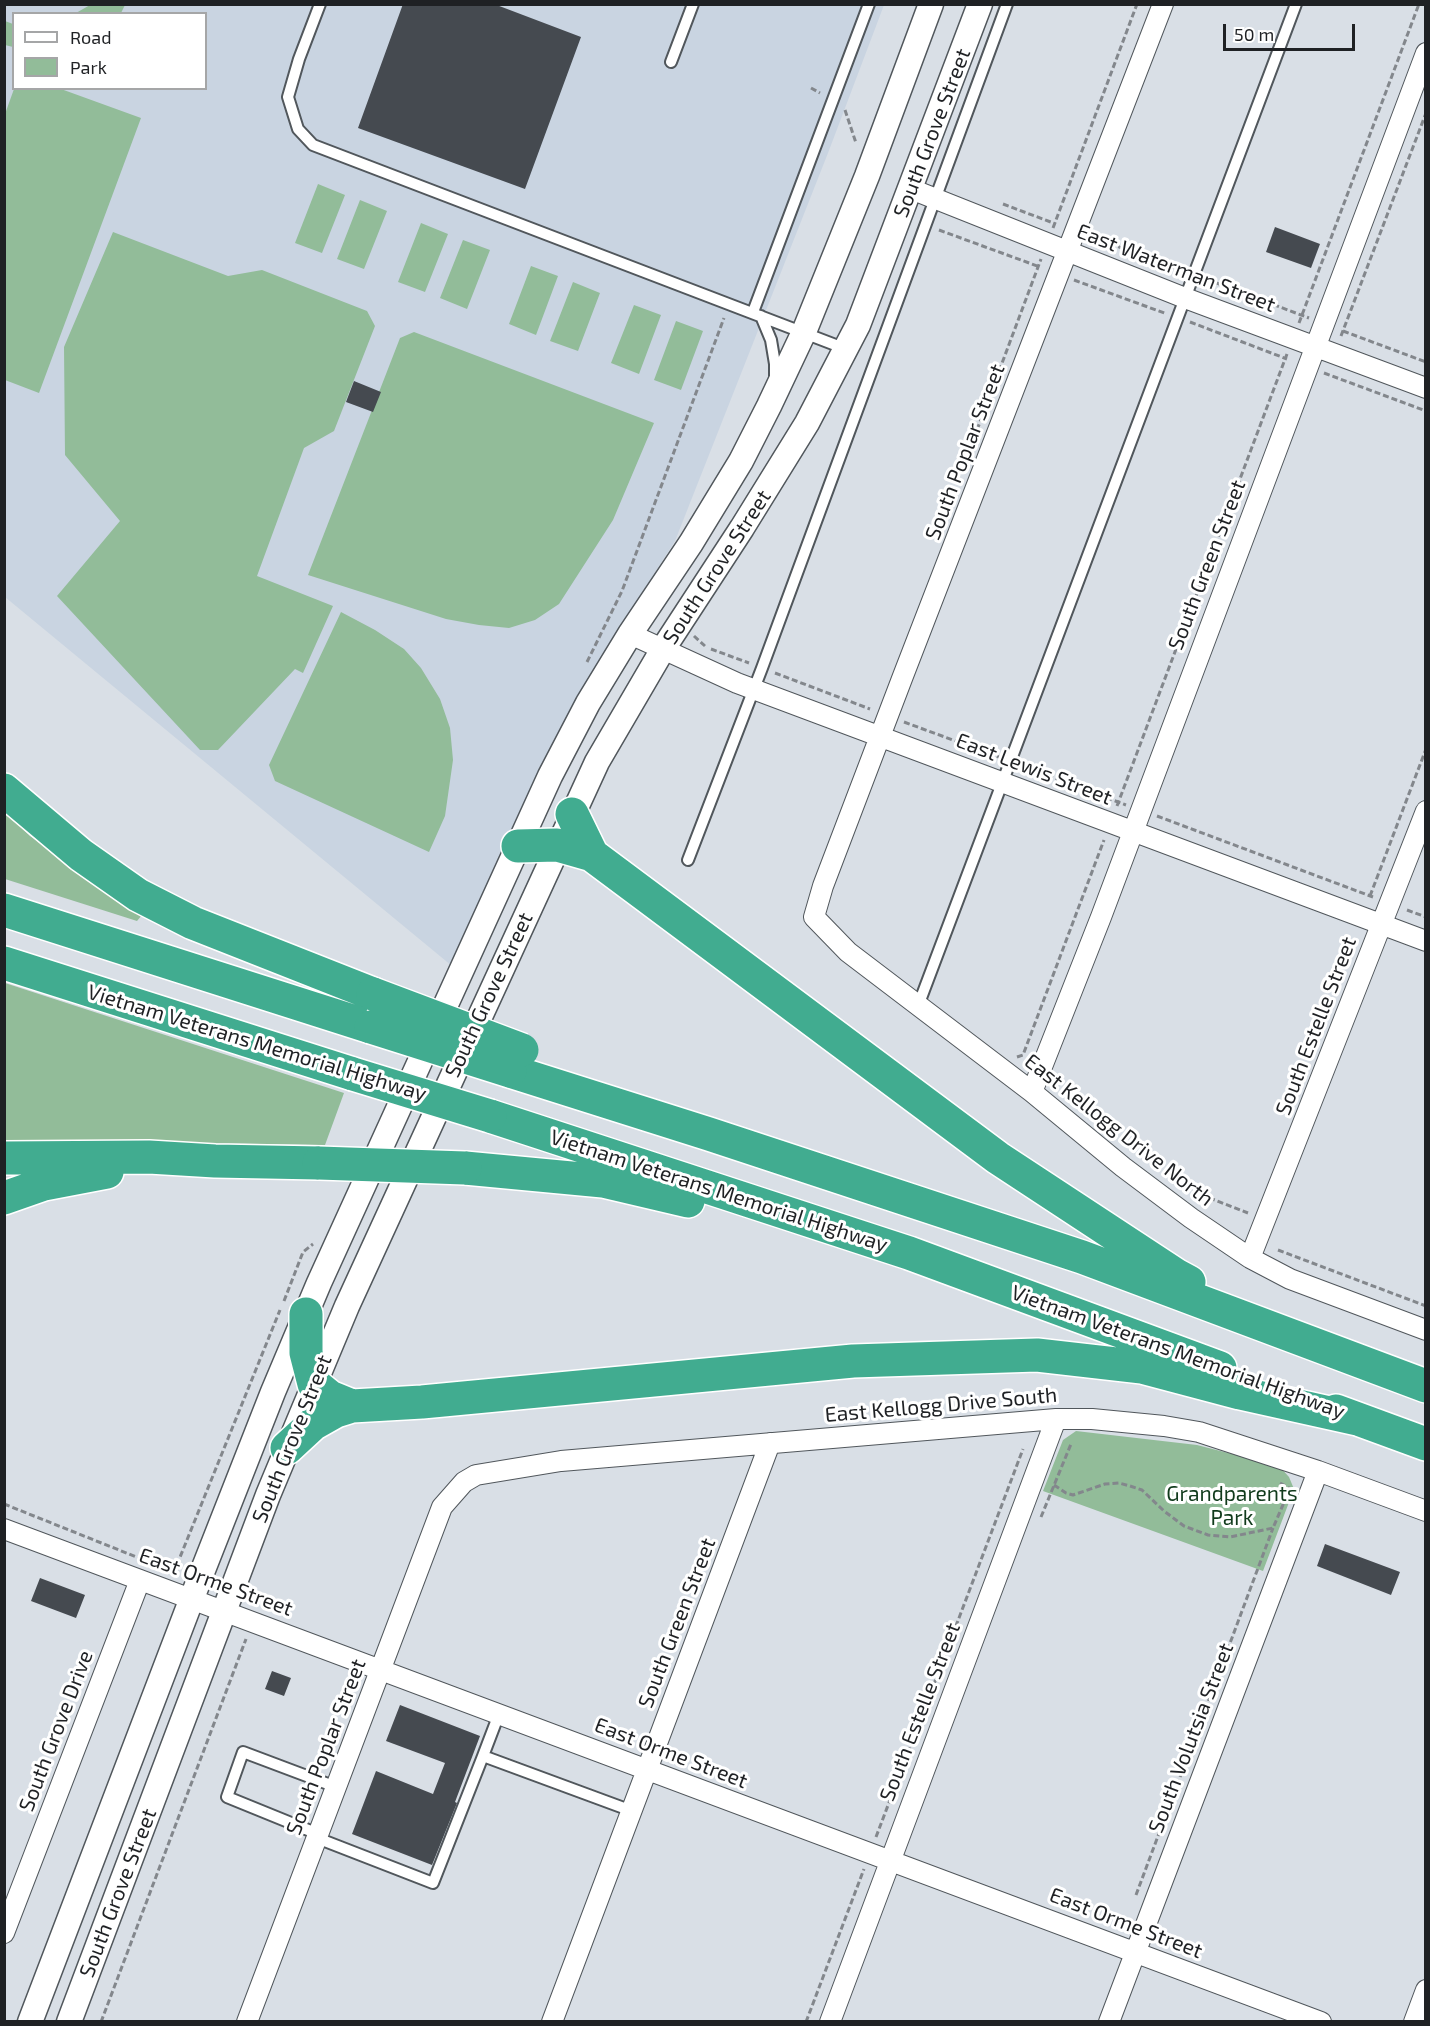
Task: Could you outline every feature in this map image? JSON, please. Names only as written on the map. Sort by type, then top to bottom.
[{"type":"highway","points":[[6,790],[81,855],[138,895],[193,923],[373,994],[516,1061],[709,1134],[1082,1257],[1425,1386]]},
{"type":"highway","points":[[572,814],[592,855]]},
{"type":"highway","points":[[518,846],[557,845],[592,855],[998,1158],[1176,1275],[1311,1343]]},
{"type":"highway","points":[[4,910],[371,1027],[516,1061]]},
{"type":"highway","name":"Vietnam Veterans Memorial Highway","points":[[4,963],[490,1116],[909,1252],[1425,1444]]},
{"type":"highway","points":[[4,1158],[149,1157],[465,1168],[603,1181],[909,1252]]},
{"type":"highway","points":[[4,1198],[44,1184],[99,1173],[215,1161]]},
{"type":"highway","points":[[306,1314],[306,1353],[314,1384],[330,1397],[352,1406]]},
{"type":"highway","points":[[287,1448],[312,1424],[336,1411],[352,1406],[422,1402],[853,1361],[1037,1355],[1142,1367],[1240,1393],[1357,1419]]},
{"type":"street","name":"South Grove Street","points":[[30,2022],[192,1599],[306,1314],[550,776],[588,703],[735,471],[776,392],[804,332],[876,153],[931,4]]},
{"type":"street","name":"South Grove Street","points":[[69,2022],[287,1448],[347,1306],[557,845],[602,753],[663,649],[781,467],[846,350],[911,189],[980,4]]},
{"type":"street","name":"South Poplar Street","points":[[814,917],[823,886],[889,741],[1067,252],[1163,4]]},
{"type":"street","name":"South Green Street","points":[[1035,1086],[1133,832],[1425,53]]},
{"type":"street","name":"East Waterman Street","points":[[911,189],[1185,298],[1425,388]]},
{"type":"street","name":"East Lewis Street","points":[[630,634],[754,689],[1425,941]]},
{"type":"street","name":"South Estelle Street","points":[[1250,1258],[1425,811]]},
{"type":"street","name":"East Kellogg Drive North","points":[[814,917],[848,952],[918,1006],[1035,1086],[1132,1173],[1191,1218],[1250,1258],[1290,1279],[1425,1330]]},
{"type":"street","name":"South Estelle Street","points":[[830,2022],[1056,1419]]},
{"type":"street","name":"East Kellogg Drive South","points":[[455,1492],[476,1474],[524,1466],[1056,1419],[1114,1420],[1199,1432],[1318,1471],[1425,1511]]},
{"type":"street","name":"South Green Street","points":[[552,2022],[770,1443]]},
{"type":"street","name":"South Volutsia Street","points":[[1109,2022],[1318,1471]]},
{"type":"street","name":"South Poplar Street","points":[[247,2022],[442,1507],[455,1492]]},
{"type":"street","name":"East Orme Street","points":[[4,1529],[1321,2022]]},
{"type":"street","name":"South Grove Drive","points":[[4,1933],[140,1580]]},
{"type":"street","points":[[1414,2022],[1425,1990]]},
{"type":"lane","points":[[320,4],[299,59],[288,97],[298,129],[313,145],[846,350]]},
{"type":"lane","points":[[671,62],[693,4]]},
{"type":"lane","points":[[776,392],[776,364],[771,340],[757,314],[869,4]]},
{"type":"lane","points":[[688,860],[762,668],[1007,4]]},
{"type":"lane","points":[[918,1006],[1296,4]]},
{"type":"lane","points":[[336,1787],[243,1752],[227,1797],[433,1883],[499,1714]]},
{"type":"lane","points":[[483,1756],[632,1811]]},
{"type":"path","points":[[973,440],[1137,4]]},
{"type":"path","points":[[1035,1086],[1011,1060],[1023,1055],[1419,4]]},
{"type":"path","points":[[811,88],[844,107],[856,144],[876,153]]},
{"type":"path","points":[[1002,204],[1425,362]]},
{"type":"path","points":[[622,591],[627,595]]},
{"type":"path","points":[[691,633],[704,646],[1425,917]]},
{"type":"path","points":[[889,741],[897,719],[909,714]]},
{"type":"path","points":[[1181,1186],[1231,1208],[1266,1218]]},
{"type":"path","points":[[1272,1248],[1425,1306]]},
{"type":"path","points":[[806,2022],[1023,1449]]},
{"type":"path","points":[[1133,1901],[1273,1528],[1291,1488],[1281,1483]]},
{"type":"path","points":[[1054,1485],[1073,1495],[1104,1484],[1130,1486],[1142,1490],[1184,1526],[1208,1535],[1230,1537],[1273,1528]]},
{"type":"path","points":[[4,1504],[153,1563]]},
{"type":"path","points":[[164,1568],[174,1572]]},
{"type":"path","points":[[101,2022],[246,1637]]},
{"type":"shaded area","points":[[4,5],[884,5],[675,541],[600,659],[541,772],[452,966],[5,597]]},
{"type":"green space","points":[[90,4],[125,5],[122,12],[78,12]]},
{"type":"green space","points":[[5,21],[12,24],[12,47],[5,45]]},
{"type":"green space","points":[[14,90],[64,90],[141,118],[39,393],[5,380],[5,114]]},
{"type":"green space","points":[[318,184],[345,195],[322,253],[295,243]]},
{"type":"green space","points":[[360,200],[387,211],[364,269],[337,259]]},
{"type":"green space","points":[[421,223],[448,234],[425,292],[398,282]]},
{"type":"green space","points":[[113,232],[228,276],[262,270],[367,311],[375,326],[334,431],[304,448],[257,576],[333,606],[303,673],[295,669],[218,750],[200,750],[57,596],[120,521],[65,455],[64,347]]},
{"type":"green space","points":[[463,240],[490,250],[467,309],[440,298]]},
{"type":"green space","points":[[531,266],[558,276],[536,335],[509,324]]},
{"type":"green space","points":[[573,282],[600,293],[578,351],[550,341]]},
{"type":"green space","points":[[634,305],[661,315],[639,374],[611,363]]},
{"type":"green space","points":[[676,321],[703,331],[681,390],[654,380]]},
{"type":"green space","points":[[414,332],[654,423],[613,520],[559,604],[535,620],[509,628],[446,619],[308,575],[400,338]]},
{"type":"green space","points":[[341,612],[404,649],[421,668],[440,699],[450,728],[453,760],[445,816],[429,852],[275,781],[269,765]]},
{"type":"green space","points":[[4,811],[30,836],[142,915],[137,921],[5,879]]},
{"type":"green space","points":[[5,983],[344,1093],[325,1145],[5,1140]]},
{"type":"green space","name":"Grandparents Park","points":[[1076,1431],[1197,1445],[1279,1466],[1289,1477],[1294,1489],[1263,1571],[1043,1491],[1063,1440]]},
{"type":"building","points":[[403,4],[494,4],[581,37],[525,189],[358,128]]},
{"type":"building","points":[[1275,227],[1320,244],[1311,268],[1266,252]]},
{"type":"building","points":[[354,381],[381,392],[373,412],[346,402]]},
{"type":"building","points":[[1325,1544],[1400,1572],[1391,1595],[1317,1566]]},
{"type":"building","points":[[40,1578],[85,1595],[76,1618],[31,1601]]},
{"type":"building","points":[[272,1671],[291,1678],[284,1696],[265,1689]]},
{"type":"building","points":[[400,1705],[480,1736],[455,1802],[457,1803],[432,1865],[352,1834],[376,1771],[433,1794],[445,1763],[386,1741]]}]
